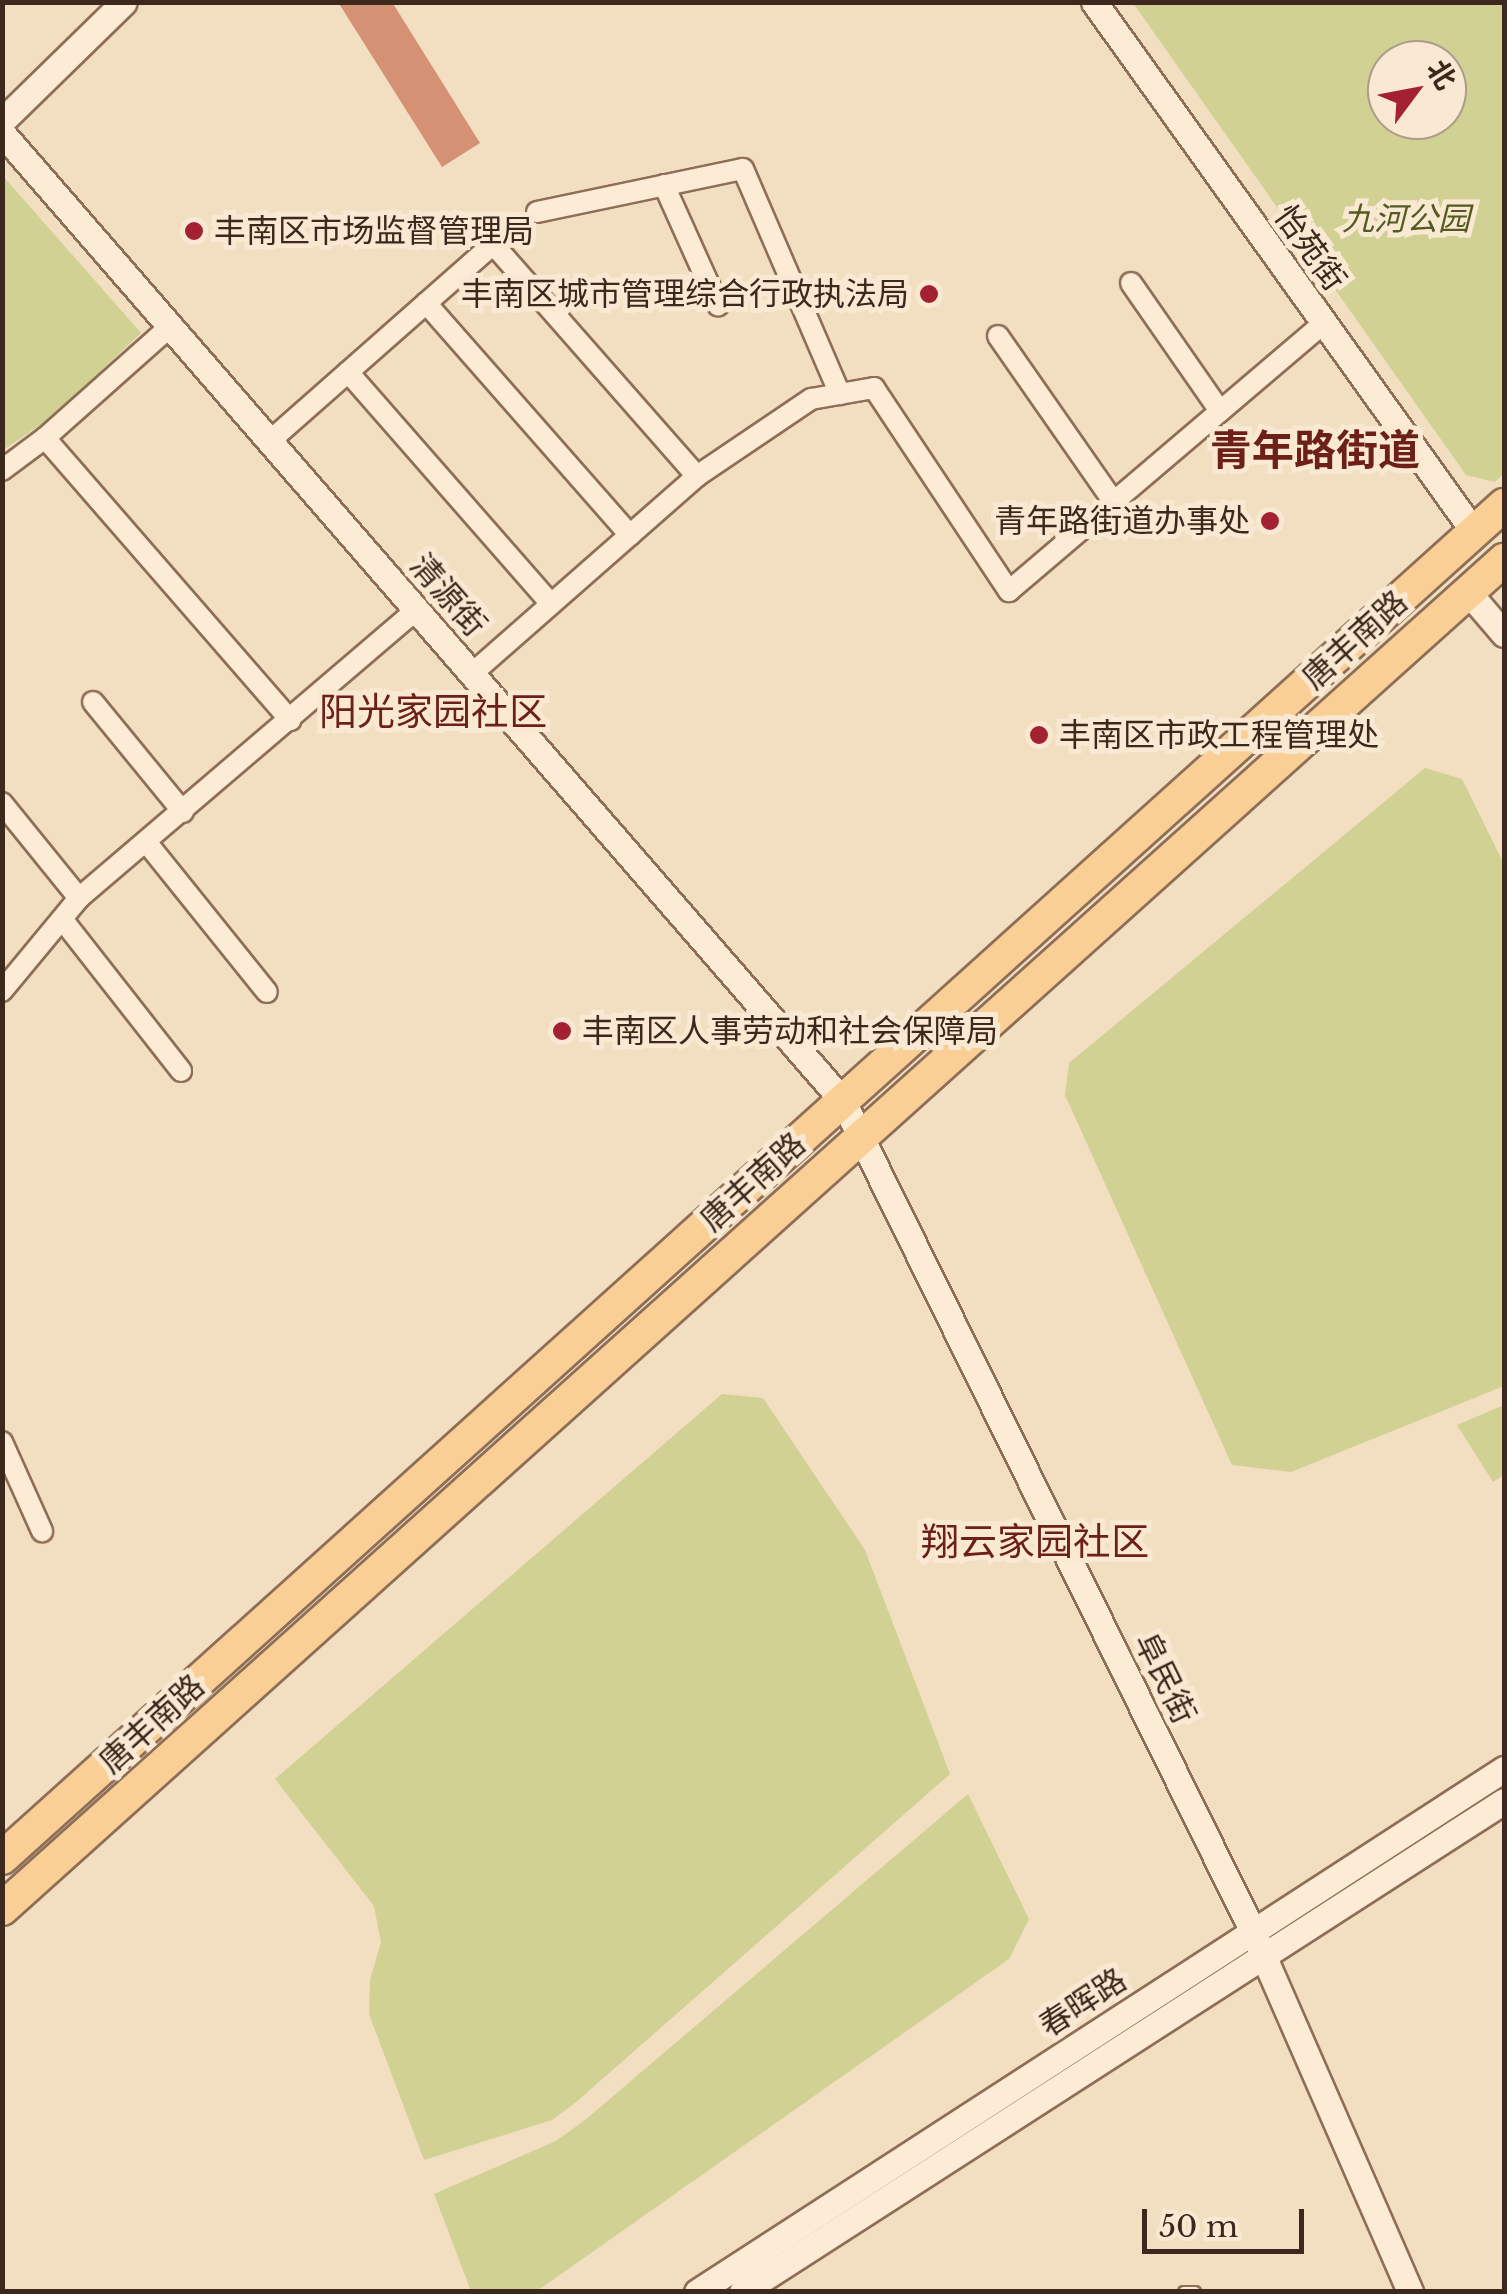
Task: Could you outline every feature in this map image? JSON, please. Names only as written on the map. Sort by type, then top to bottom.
[{"type":"main road","name":"唐丰南路","points":[[2,1858],[1504,506]]},
{"type":"main road","name":"唐丰南路","points":[[2,1909],[1504,561]]},
{"type":"street","points":[[2,121],[124,2]]},
{"type":"street","name":"怡苑街","points":[[1094,2],[1474,532]]},
{"type":"street","name":"清源街","points":[[2,132],[843,1101]]},
{"type":"street","points":[[537,212],[743,169],[840,394]]},
{"type":"street","points":[[664,186],[718,305]]},
{"type":"street","points":[[271,440],[493,244],[697,476]]},
{"type":"street","points":[[1130,283],[1220,412]]},
{"type":"street","points":[[426,303],[630,535]]},
{"type":"street","points":[[472,673],[697,476],[812,398],[874,388],[1009,590],[1324,323]]},
{"type":"street","points":[[2,470],[45,438],[172,325]]},
{"type":"street","points":[[998,336],[1114,502]]},
{"type":"street","points":[[348,372],[551,604]]},
{"type":"street","points":[[45,438],[290,720]]},
{"type":"street","points":[[1468,592],[1504,634]]},
{"type":"street","points":[[3,988],[79,898],[147,844],[416,609]]},
{"type":"street","points":[[93,702],[183,812]]},
{"type":"street","points":[[2,803],[79,898]]},
{"type":"street","points":[[147,844],[267,992]]},
{"type":"street","points":[[62,919],[181,1071]]},
{"type":"street","name":"阜民街","points":[[843,1101],[1258,1944],[1410,2292]]},
{"type":"street","points":[[2,1442],[42,1531]]},
{"type":"street","name":"春晖路","points":[[742,2292],[1258,1944],[1504,1769]]},
{"type":"street","name":"春晖路","points":[[697,2292],[1258,1944],[1504,1801]]},
{"type":"lane","points":[[1184,2292],[1195,2292]]},
{"type":"green space","name":"九河公园","points":[[1133,3],[1504,3],[1504,473],[1495,482],[1466,475]]},
{"type":"green space","points":[[3,176],[141,333],[52,417],[3,450]]},
{"type":"green space","points":[[1425,768],[1462,779],[1504,864],[1504,1386],[1291,1472],[1232,1465],[1065,1095],[1069,1063]]},
{"type":"green space","points":[[722,1394],[763,1398],[865,1550],[950,1774],[552,2120],[424,2160],[369,2014],[370,1980],[381,1942],[374,1906],[275,1779]]},
{"type":"green space","points":[[1504,1405],[1504,1475],[1493,1482],[1457,1425]]},
{"type":"green space","points":[[968,1794],[1029,1919],[1009,1959],[537,2291],[471,2291],[434,2194],[556,2141],[585,2120]]},
{"type":"building","points":[[338,2],[392,2],[480,143],[442,167]]},
{"type":"place","name":"丰南区市场监督管理局","points":[[194,231]]},
{"type":"place","name":"丰南区城市管理综合行政执法局","points":[[929,294]]},
{"type":"place","name":"青年路街道办事处","points":[[1270,521]]},
{"type":"place","name":"丰南区市政工程管理处","points":[[1039,735]]},
{"type":"place","name":"丰南区人事劳动和社会保障局","points":[[562,1031]]},
{"type":"district","name":"青年路街道","points":[[1315,450]]},
{"type":"district","name":"阳光家园社区","points":[[433,712]]},
{"type":"district","name":"翔云家园社区","points":[[1035,1542]]}]
